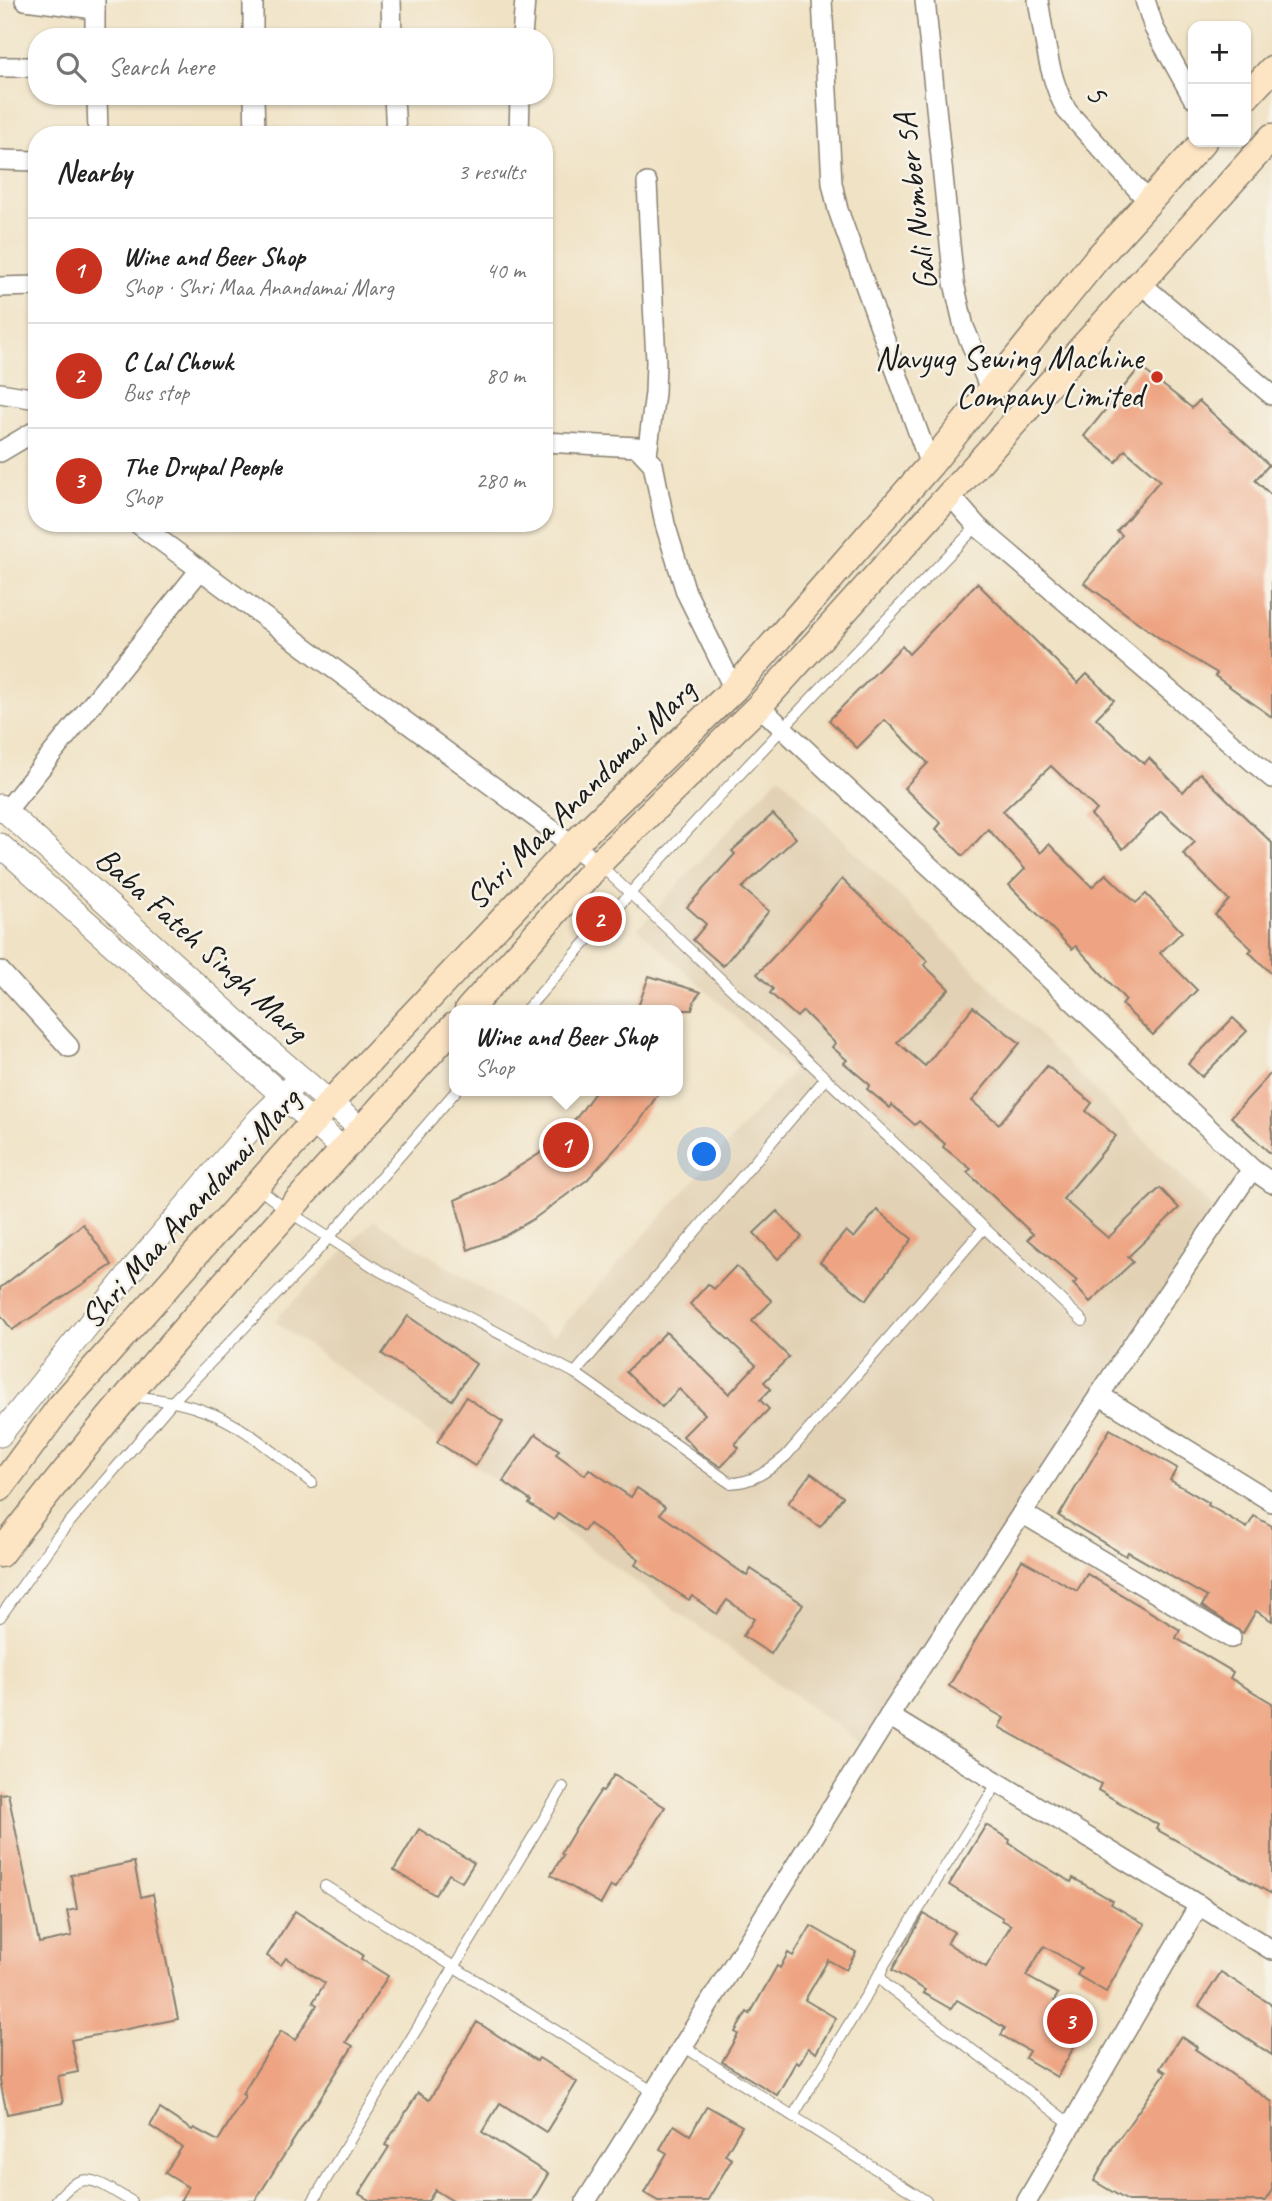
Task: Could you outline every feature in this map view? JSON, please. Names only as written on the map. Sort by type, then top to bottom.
[{"type":"main road","points":[[1251,92],[1272,69]]},
{"type":"main road","name":"Shri Maa Anandamai Marg","points":[[472,1005],[598,863],[759,706],[1272,137]]},
{"type":"main road","name":"Shri Maa Anandamai Marg","points":[[0,1488],[59,1408],[321,1113],[574,844],[734,689],[930,465],[1095,261],[1198,147]]},
{"type":"main road","points":[[0,1554],[68,1465],[128,1395],[449,1032]]},
{"type":"street","points":[[25,0],[95,5],[95,28]]},
{"type":"street","points":[[253,0],[253,28]]},
{"type":"street","points":[[391,0],[392,28]]},
{"type":"street","points":[[523,28],[525,0]]},
{"type":"street","points":[[821,0],[832,183],[838,210],[930,465]]},
{"type":"street","name":"Gali Number 5A","points":[[925,0],[954,283],[964,327],[991,391]]},
{"type":"street","name":"5","points":[[1038,0],[1052,81],[1067,111],[1148,201]]},
{"type":"street","points":[[1145,0],[1154,28],[1188,88]]},
{"type":"street","points":[[0,66],[28,67]]},
{"type":"street","points":[[97,105],[98,126]]},
{"type":"street","points":[[254,105],[255,126]]},
{"type":"street","points":[[394,105],[396,126]]},
{"type":"street","points":[[519,126],[520,105]]},
{"type":"street","points":[[0,160],[28,161]]},
{"type":"street","points":[[647,183],[656,361],[647,456]]},
{"type":"street","points":[[1140,283],[1272,395]]},
{"type":"street","points":[[0,287],[28,286]]},
{"type":"street","points":[[0,393],[28,398]]},
{"type":"street","points":[[0,452],[28,439]]},
{"type":"street","points":[[553,442],[637,447],[653,464],[665,524],[686,592],[734,689]]},
{"type":"street","points":[[950,494],[977,526],[1272,778]]},
{"type":"street","points":[[149,532],[598,863]]},
{"type":"street","points":[[3,808],[200,570]]},
{"type":"street","points":[[759,706],[1251,1168],[1272,1183]]},
{"type":"street","name":"Baba Fateh Singh Marg","points":[[3,808],[301,1079],[344,1150]]},
{"type":"street","name":"Baba Fateh Singh Marg","points":[[0,845],[282,1096],[362,1130]]},
{"type":"street","points":[[0,971],[69,1048]]},
{"type":"street","name":"Shri Maa Anandamai Marg","points":[[0,1435],[137,1264],[258,1120],[301,1079]]},
{"type":"street","points":[[586,2201],[889,1716],[1251,1168]]},
{"type":"street","points":[[1099,1395],[1272,1502]]},
{"type":"street","points":[[1022,1513],[1231,1638]]},
{"type":"street","points":[[889,1716],[1272,1950]]},
{"type":"street","points":[[1027,2201],[1199,1905]]},
{"type":"lane","points":[[530,1005],[782,727],[977,526]]},
{"type":"lane","points":[[598,863],[1083,1321]]},
{"type":"lane","points":[[575,1373],[825,1079]]},
{"type":"lane","points":[[0,1617],[57,1536],[172,1402],[305,1265],[452,1096]]},
{"type":"lane","points":[[255,1186],[288,1211],[380,1270],[575,1373],[730,1483],[741,1483],[761,1475],[786,1456],[984,1228]]},
{"type":"lane","points":[[128,1395],[205,1410],[267,1447],[312,1483]]},
{"type":"lane","points":[[793,2116],[998,1782]]},
{"type":"lane","points":[[313,2201],[563,1787]]},
{"type":"lane","points":[[325,1886],[654,2092]]},
{"type":"lane","points":[[881,1970],[880,1976],[886,1985],[1072,2125]]},
{"type":"lane","points":[[683,2046],[926,2201]]},
{"type":"lane","points":[[56,2201],[66,2188],[79,2179],[95,2181],[131,2201]]},
{"type":"shaded area","points":[[779,776],[1216,1211],[863,1745],[274,1321],[374,1220],[554,1335],[793,1071],[638,928]]},
{"type":"building","points":[[1140,367],[1192,408],[1199,401],[1269,465],[1255,480],[1272,496],[1272,717],[1215,676],[1217,673],[1162,640],[1084,583],[1122,535],[1117,531],[1160,480],[1125,450],[1116,462],[1084,436]]},
{"type":"building","points":[[977,583],[1078,683],[1087,674],[1114,700],[1096,718],[1144,764],[1149,758],[1183,792],[1200,773],[1272,843],[1272,974],[1249,952],[1252,949],[1215,915],[1229,900],[1183,854],[1195,842],[1161,811],[1123,849],[1091,815],[1097,810],[1051,766],[1003,811],[1041,853],[1049,844],[1092,887],[1106,874],[1136,903],[1146,894],[1182,932],[1160,953],[1197,990],[1153,1035],[1122,1005],[1126,1000],[1076,946],[1072,949],[1009,885],[1025,869],[988,829],[963,856],[936,829],[941,823],[904,788],[928,763],[885,720],[857,748],[829,720],[902,646],[909,654]]},
{"type":"building","points":[[773,814],[796,838],[742,888],[769,911],[723,966],[693,940],[706,924],[687,907],[735,854],[732,851]]},
{"type":"building","points":[[842,879],[928,961],[924,965],[949,989],[897,1042],[925,1066],[973,1007],[1020,1043],[972,1101],[999,1124],[1047,1066],[1092,1103],[1086,1111],[1116,1136],[1063,1199],[1108,1238],[1160,1188],[1179,1208],[1128,1257],[1133,1262],[1090,1302],[1073,1284],[1077,1281],[1028,1239],[1033,1234],[967,1172],[971,1169],[943,1147],[945,1144],[919,1121],[915,1125],[892,1105],[890,1108],[867,1089],[870,1085],[844,1063],[847,1060],[832,1047],[835,1043],[803,1011],[797,1017],[770,993],[773,989],[757,974]]},
{"type":"building","points":[[649,976],[701,992],[695,999],[692,1010],[683,1010],[683,1005],[639,1005]]},
{"type":"building","points":[[1233,1018],[1247,1031],[1202,1077],[1188,1064]]},
{"type":"building","points":[[1272,1072],[1272,1155],[1231,1117]]},
{"type":"building","points":[[592,1096],[657,1096],[638,1124],[587,1180],[535,1218],[504,1236],[468,1250],[455,1200],[494,1182],[539,1154],[577,1117]]},
{"type":"building","points":[[877,1210],[912,1239],[866,1300],[820,1262],[846,1231],[854,1238]]},
{"type":"building","points":[[777,1211],[802,1237],[778,1259],[754,1233]]},
{"type":"building","points":[[83,1224],[112,1265],[12,1330],[0,1314],[0,1288]]},
{"type":"building","points":[[736,1266],[772,1301],[752,1321],[789,1357],[764,1382],[771,1389],[760,1400],[769,1409],[735,1444],[739,1448],[721,1467],[697,1451],[683,1436],[705,1414],[679,1389],[662,1407],[626,1372],[666,1332],[729,1394],[756,1365],[690,1304],[708,1284],[714,1289]]},
{"type":"building","points":[[408,1316],[476,1364],[452,1400],[382,1354]]},
{"type":"building","points":[[466,1397],[503,1422],[475,1466],[437,1442]]},
{"type":"building","points":[[1110,1429],[1177,1468],[1170,1480],[1209,1503],[1208,1505],[1247,1528],[1254,1516],[1272,1526],[1272,1621],[1256,1611],[1243,1633],[1202,1606],[1207,1597],[1128,1552],[1126,1556],[1059,1516]]},
{"type":"building","points":[[536,1434],[559,1450],[556,1454],[585,1475],[589,1469],[631,1497],[637,1488],[665,1507],[660,1514],[747,1576],[751,1569],[803,1604],[771,1654],[743,1636],[754,1619],[727,1600],[717,1614],[692,1596],[689,1600],[635,1565],[639,1559],[589,1524],[584,1531],[558,1513],[554,1520],[529,1504],[531,1501],[503,1481]]},
{"type":"building","points":[[811,1473],[843,1497],[820,1527],[788,1503]]},
{"type":"building","points":[[1022,1560],[1077,1591],[1087,1574],[1180,1630],[1176,1638],[1233,1672],[1230,1678],[1272,1703],[1272,1894],[1156,1829],[1158,1825],[1098,1790],[1101,1784],[999,1727],[1004,1718],[949,1686]]},
{"type":"building","points":[[614,1775],[665,1807],[615,1888],[611,1886],[601,1904],[551,1875],[576,1828]]},
{"type":"building","points":[[8,1793],[39,1943],[72,1936],[67,1911],[77,1909],[71,1875],[134,1862],[141,1897],[153,1894],[178,2019],[71,2040],[78,2072],[58,2076],[63,2103],[7,2114],[0,2081],[0,1794]]},
{"type":"building","points":[[986,1825],[1034,1860],[1071,1882],[1073,1878],[1113,1901],[1111,1904],[1145,1924],[1106,1992],[1077,1975],[1081,1968],[1044,1946],[1026,1976],[1058,1994],[1054,2001],[1088,2022],[1057,2077],[1025,2058],[1029,2051],[1001,2035],[1005,2028],[957,2000],[951,2009],[892,1970],[924,1914],[954,1932],[947,1943],[986,1967],[1011,1925],[949,1885]]},
{"type":"building","points":[[419,1829],[474,1863],[462,1882],[449,1874],[435,1895],[394,1870]]},
{"type":"building","points":[[295,1911],[363,1955],[361,1959],[388,1976],[346,2042],[353,2046],[255,2201],[180,2201],[188,2187],[165,2173],[182,2147],[150,2126],[160,2109],[192,2130],[194,2128],[218,2141],[245,2096],[242,2094],[281,2031],[295,2040],[317,2005],[313,2002],[325,1983],[286,1958],[281,1965],[267,1956]]},
{"type":"building","points":[[811,1926],[856,1952],[846,1970],[828,1960],[805,2000],[836,2018],[816,2053],[808,2048],[799,2064],[796,2062],[777,2095],[722,2062],[738,2034],[735,2032],[747,2012],[750,2014],[777,1966],[780,1968],[788,1953],[793,1956]]},
{"type":"building","points":[[1221,1972],[1272,2005],[1272,2055],[1199,2006]]},
{"type":"building","points":[[477,2022],[537,2061],[539,2058],[577,2082],[546,2132],[500,2103],[482,2132],[548,2174],[532,2201],[453,2201],[435,2190],[428,2201],[371,2201],[359,2194],[389,2147],[385,2145],[418,2093],[429,2100]]},
{"type":"building","points":[[1181,2036],[1197,2047],[1195,2049],[1272,2102],[1272,2190],[1265,2201],[1128,2201],[1094,2181],[1113,2147],[1166,2072],[1160,2068]]},
{"type":"building","points":[[707,2106],[742,2126],[725,2155],[732,2159],[707,2201],[658,2201],[644,2193],[667,2153],[660,2149],[674,2125],[690,2135]]},
{"type":"place","name":"Navyug Sewing Machine Company Limited","points":[[1157,377]]},
{"type":"place","name":"C Lal Chowk","points":[[599,919]]},
{"type":"place","name":"Wine and Beer Shop","points":[[566,1145]]},
{"type":"place","name":"The Drupal People","points":[[1070,2021]]}]
